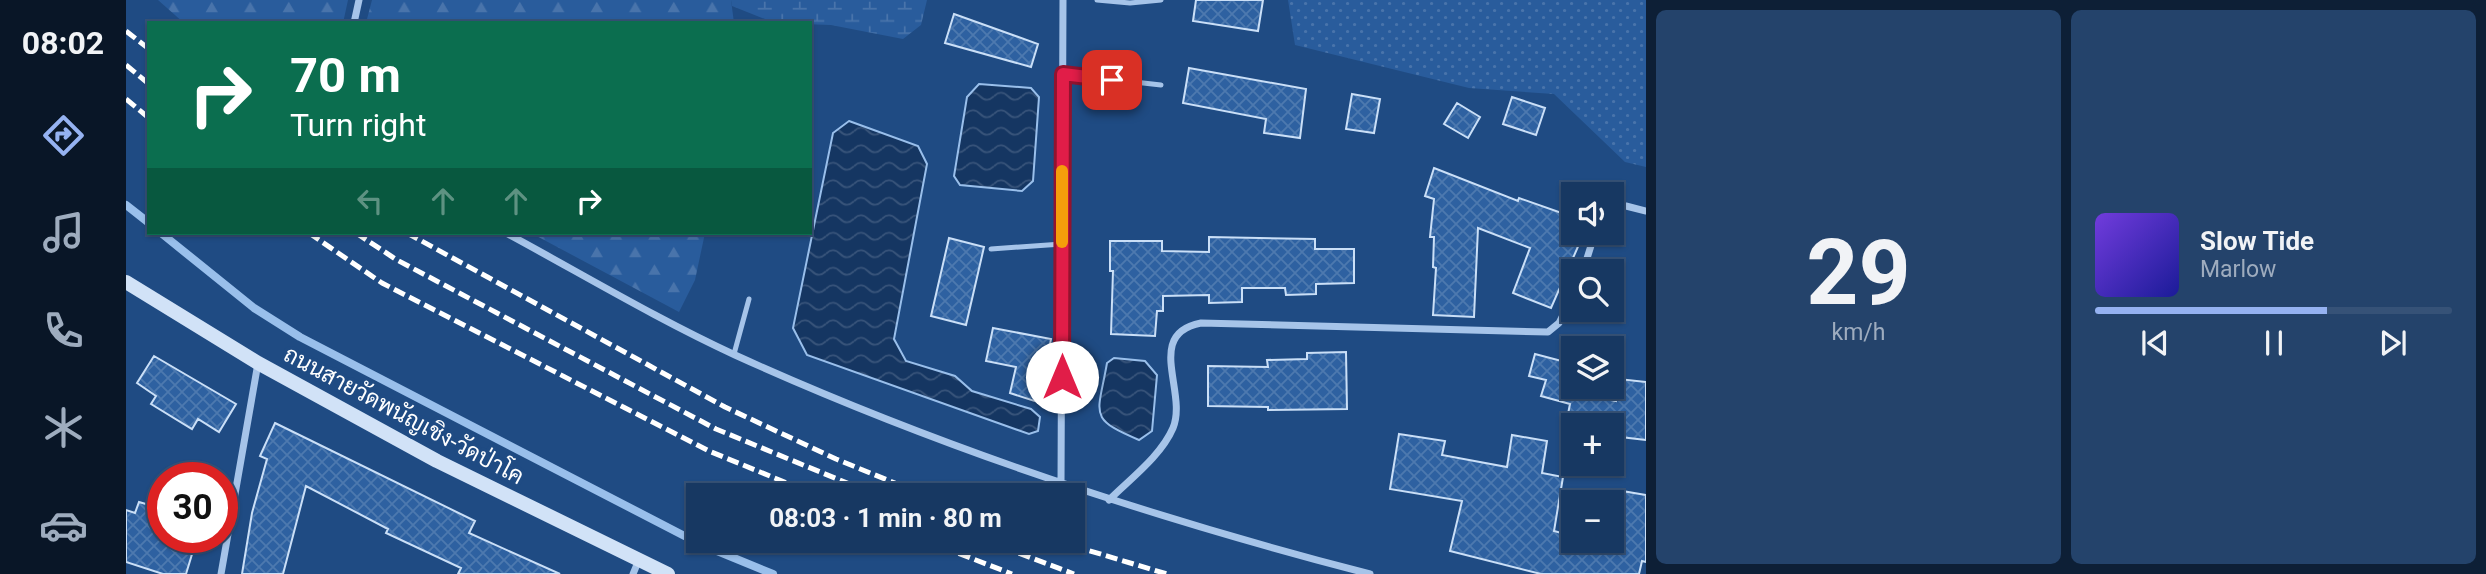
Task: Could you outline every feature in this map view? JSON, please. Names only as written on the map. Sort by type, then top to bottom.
[{"type":"main road","name":"ถนนสายวัดพนัญเชิง-วัดป่าโค","points":[[126,282],[258,363],[635,568],[668,574]]},
{"type":"street","points":[[354,21],[359,0]]},
{"type":"street","points":[[1061,483],[1063,0]]},
{"type":"street","points":[[1624,207],[1646,211]]},
{"type":"street","points":[[510,235],[734,354],[891,421],[1056,483]]},
{"type":"street","points":[[1109,500],[1163,446],[1174,425],[1172,349],[1175,333],[1184,326],[1201,323],[1548,332],[1561,319]]},
{"type":"street","points":[[221,574],[258,363]]},
{"type":"street","points":[[1085,492],[1229,538],[1370,574]]},
{"type":"lane","points":[[1097,0],[1161,0]]},
{"type":"lane","points":[[1063,74],[1161,85]]},
{"type":"lane","points":[[991,249],[1062,244]]},
{"type":"lane","points":[[734,354],[750,299]]},
{"type":"green space","points":[[158,0],[348,0],[343,21],[182,21]]},
{"type":"green space","points":[[372,0],[731,0],[734,21],[367,21]]},
{"type":"green space","points":[[731,0],[927,0],[921,25],[903,39],[831,25],[812,24],[812,21],[770,21],[732,6]]},
{"type":"green space","points":[[1288,0],[1646,0],[1646,167],[1625,162],[1554,94],[1469,88],[1295,45]]},
{"type":"green space","points":[[535,235],[705,235],[695,280],[679,312]]},
{"type":"water","points":[[979,84],[1031,88],[1039,97],[1033,181],[1022,191],[960,185],[954,176],[967,97]]},
{"type":"water","points":[[849,121],[918,146],[927,164],[894,339],[906,361],[955,376],[972,391],[1031,409],[1040,417],[1038,431],[1029,434],[807,355],[793,328],[833,133]]},
{"type":"water","points":[[1114,358],[1145,361],[1157,375],[1152,431],[1139,440],[1111,426],[1100,413],[1099,404],[1107,363]]},
{"type":"building","points":[[1196,0],[1263,0],[1258,31],[1193,21]]},
{"type":"building","points":[[954,14],[1038,44],[1031,67],[945,43]]},
{"type":"building","points":[[1189,68],[1306,89],[1300,138],[1264,133],[1266,119],[1183,103]]},
{"type":"building","points":[[1352,94],[1380,99],[1374,133],[1346,129]]},
{"type":"building","points":[[1512,97],[1545,108],[1536,135],[1503,124]]},
{"type":"building","points":[[1457,103],[1480,117],[1468,138],[1444,124]]},
{"type":"building","points":[[1434,168],[1518,201],[1519,198],[1561,213],[1561,245],[1579,245],[1573,259],[1561,259],[1561,285],[1551,308],[1513,293],[1530,248],[1478,228],[1474,317],[1433,315],[1436,268],[1433,267],[1434,237],[1430,237],[1434,199],[1425,196]]},
{"type":"building","points":[[1209,237],[1315,239],[1315,249],[1354,249],[1354,283],[1316,284],[1316,294],[1286,295],[1285,288],[1242,288],[1242,302],[1209,303],[1209,295],[1163,296],[1163,311],[1157,311],[1155,336],[1111,334],[1113,271],[1110,271],[1110,241],[1162,241],[1162,251],[1209,252]]},
{"type":"building","points":[[949,238],[984,247],[966,325],[931,316]]},
{"type":"building","points":[[993,328],[1051,339],[1044,376],[1050,378],[1047,405],[1010,393],[1016,367],[986,361]]},
{"type":"building","points":[[1346,352],[1347,409],[1268,410],[1268,407],[1208,406],[1208,366],[1268,367],[1267,360],[1307,359],[1307,353]]},
{"type":"building","points":[[1535,354],[1561,361],[1561,399],[1616,401],[1624,399],[1624,380],[1646,382],[1646,440],[1624,437],[1624,413],[1568,413],[1570,404],[1541,396],[1546,380],[1529,376]]},
{"type":"building","points":[[154,356],[236,404],[219,432],[198,419],[192,429],[151,404],[156,396],[137,383]]},
{"type":"building","points":[[275,423],[475,521],[469,533],[560,574],[458,574],[461,568],[386,533],[388,529],[306,486],[283,574],[242,574],[252,513],[267,459],[260,456]]},
{"type":"building","points":[[1399,434],[1445,441],[1442,455],[1507,467],[1512,435],[1547,441],[1542,473],[1563,477],[1554,531],[1561,533],[1561,553],[1624,553],[1624,491],[1646,495],[1646,562],[1642,561],[1639,574],[1541,574],[1450,551],[1462,501],[1390,489]]},
{"type":"building","points":[[139,502],[147,504],[147,553],[192,553],[186,574],[163,574],[126,562],[126,510],[135,513]]},
{"type":"waterway","points":[[126,205],[147,221]]},
{"type":"waterway","points":[[163,235],[254,308],[300,337],[700,544],[773,574]]},
{"type":"railway","points":[[126,31],[147,47]]},
{"type":"railway","points":[[126,65],[147,82]]},
{"type":"railway","points":[[126,99],[147,116]]},
{"type":"railway","points":[[312,235],[382,283],[709,451],[787,483]]},
{"type":"railway","points":[[359,235],[397,260],[716,429],[847,483]]},
{"type":"railway","points":[[411,235],[725,407],[895,483]]},
{"type":"railway","points":[[1085,549],[1167,574]]},
{"type":"railway","points":[[958,553],[1012,574]]},
{"type":"railway","points":[[1019,553],[1074,574]]},
{"type":"slow traffic","points":[[1062,171],[1062,242]]},
{"type":"route","points":[[1062,377],[1063,74],[1112,80]]}]
